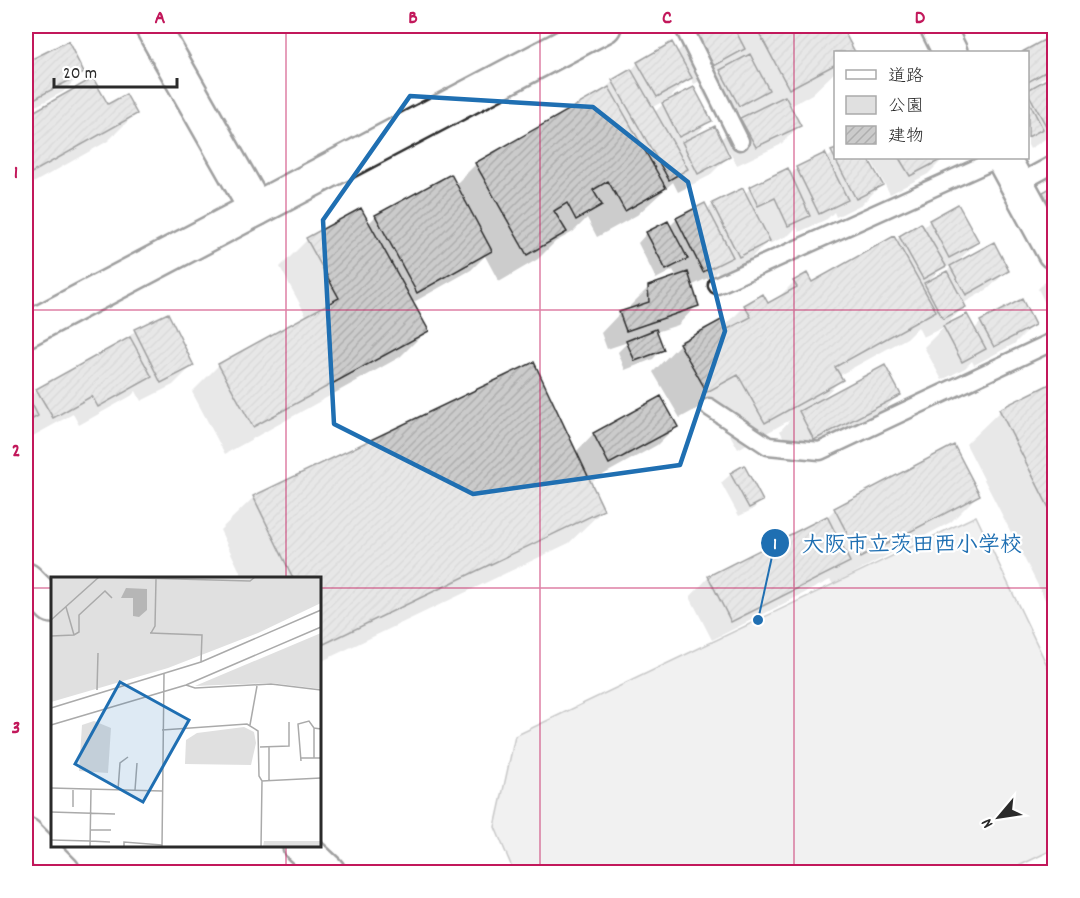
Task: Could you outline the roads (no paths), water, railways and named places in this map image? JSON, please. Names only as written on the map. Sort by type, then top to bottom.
[{"type":"street","points":[[152,26],[256,209]]},
{"type":"street","points":[[26,330],[604,26]]},
{"type":"street","points":[[937,26],[950,51]]},
{"type":"street","points":[[1011,170],[1054,252]]},
{"type":"street","points":[[26,580],[51,605]]},
{"type":"street","points":[[26,835],[63,873]]},
{"type":"street","points":[[301,847],[328,873]]},
{"type":"lane","points":[[683,26],[740,141]]},
{"type":"lane","points":[[717,285],[997,159]]},
{"type":"lane","points":[[1011,170],[1054,164]]},
{"type":"lane","points":[[709,407],[768,446],[820,451],[1054,341]]},
{"type":"place","name":"大阪市立茨田西小学校","points":[[758,620]]}]
